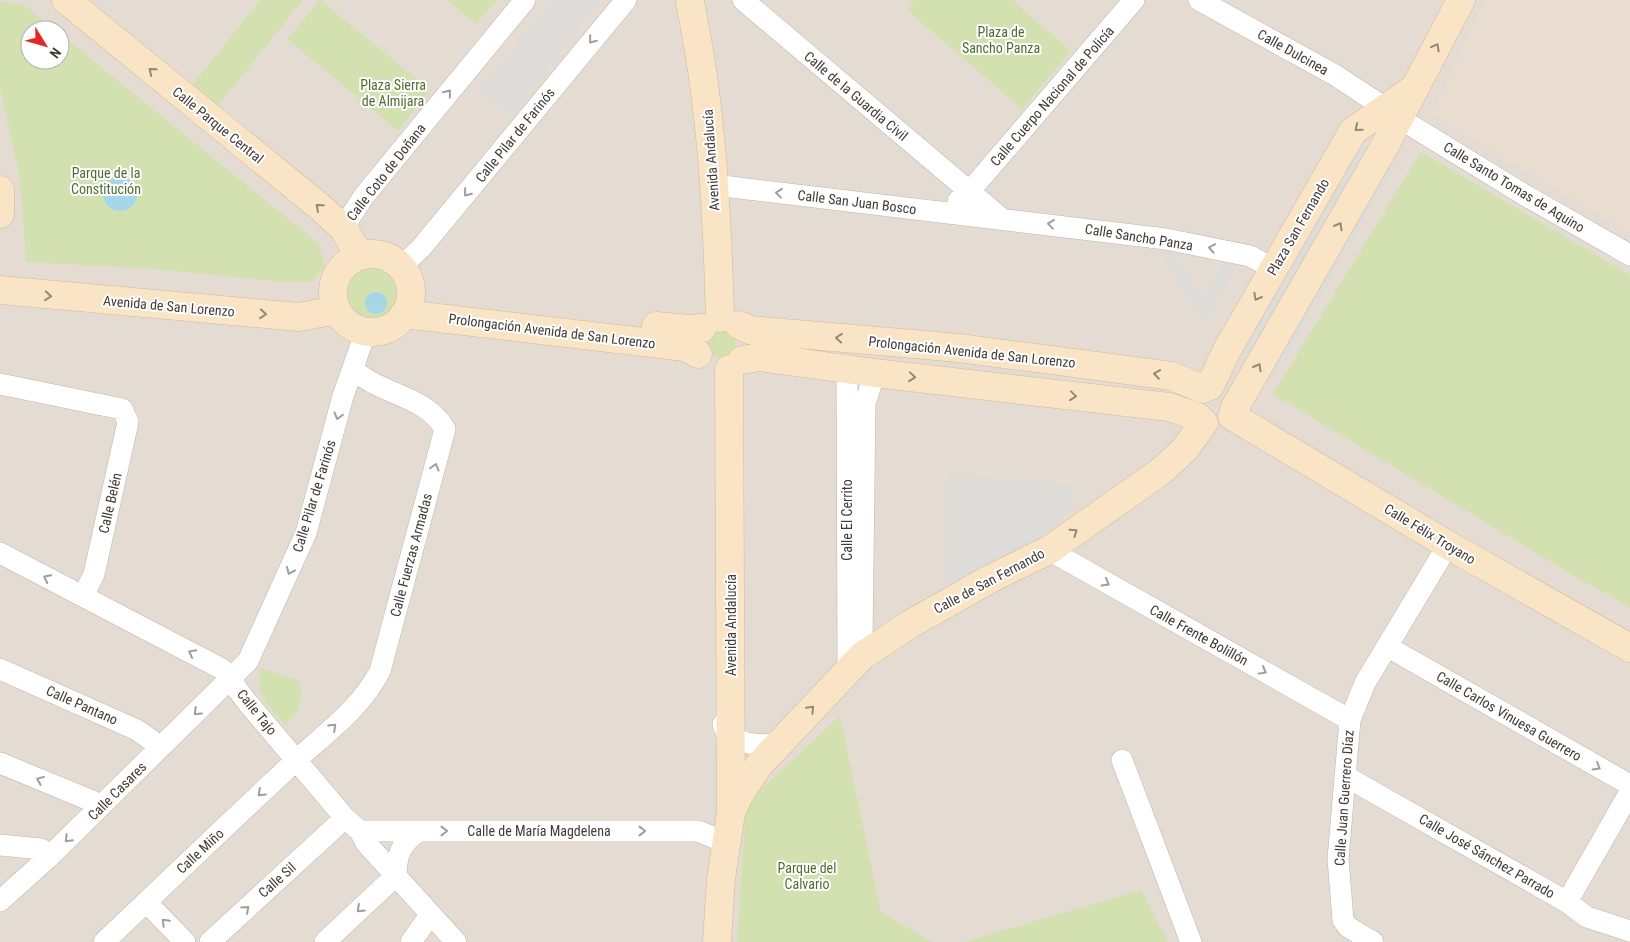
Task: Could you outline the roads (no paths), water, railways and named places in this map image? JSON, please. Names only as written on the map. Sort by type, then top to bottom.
[{"type":"street","name":"Calle Parque Central","points":[[66,0],[342,228],[354,247],[364,255]]},
{"type":"street","name":"Calle Coto de Doñana","points":[[342,228],[364,196],[525,0]]},
{"type":"street","name":"Calle Pilar de Farinós","points":[[401,267],[421,248],[626,0]]},
{"type":"street","name":"Calle de la Guardia Civil","points":[[743,0],[1001,218]]},
{"type":"street","name":"Calle Cuerpo Nacional de Policía","points":[[945,212],[969,192],[1134,0]]},
{"type":"street","name":"Calle Dulcinea","points":[[1199,0],[1335,75],[1392,113]]},
{"type":"street","points":[[1233,412],[1234,401],[1225,388],[1207,388],[1195,402],[1201,420],[1219,425],[1233,412],[1392,113],[1412,90],[1461,0]]},
{"type":"street","name":"Avenida Andalucía","points":[[685,1],[705,85],[714,185],[721,346],[732,734],[731,813],[721,879],[717,942]]},
{"type":"street","name":"Calle Santo Tomas de Aquino","points":[[1392,113],[1528,197],[1630,255]]},
{"type":"street","name":"Plaza San Fernando","points":[[1207,388],[1353,131],[1392,113]]},
{"type":"street","name":"Calle San Juan Bosco","points":[[714,185],[1001,218]]},
{"type":"street","points":[[0,190],[0,214]]},
{"type":"street","name":"Calle Sancho Panza","points":[[1001,218],[1166,239],[1250,256],[1274,269]]},
{"type":"street","points":[[364,255],[384,256],[401,267],[410,285],[408,305],[388,328],[366,331],[349,324],[337,310],[334,287],[337,276],[344,266],[353,259],[364,255]]},
{"type":"street","name":"Avenida de San Lorenzo","points":[[0,290],[299,317],[337,310]]},
{"type":"street","name":"Prolongación Avenida de San Lorenzo","points":[[408,305],[420,299],[690,329],[721,346],[760,357],[875,373],[1169,408],[1201,420]]},
{"type":"street","name":"Prolongación Avenida de San Lorenzo","points":[[721,346],[750,330],[959,348],[1172,376],[1207,388]]},
{"type":"street","name":"Calle Pilar de Farinós","points":[[232,679],[248,661],[256,646],[300,548],[343,396],[366,331]]},
{"type":"street","name":"Avenida Andalucía","points":[[721,346],[715,838],[721,879]]},
{"type":"street","name":"Calle El Cerrito","points":[[846,369],[855,664]]},
{"type":"street","name":"Calle Fuerzas Armadas","points":[[296,760],[336,725],[362,698],[380,671],[445,429],[440,420],[416,403],[372,382],[353,370]]},
{"type":"street","name":"Calle El Cerrito","points":[[855,664],[865,403],[875,373]]},
{"type":"street","name":"Calle Belén","points":[[0,384],[122,409],[128,422],[94,574],[83,596]]},
{"type":"street","name":"Calle Félix Troyano","points":[[1233,412],[1448,546],[1630,648]]},
{"type":"street","name":"Calle de San Fernando","points":[[731,813],[748,781],[777,744],[855,664],[912,623],[990,579],[1049,550],[1160,472],[1184,450],[1201,420]]},
{"type":"street","name":"Calle Juan Guerrero Díaz","points":[[1373,942],[1348,927],[1343,920],[1338,859],[1350,720],[1365,683],[1448,546]]},
{"type":"street","name":"Calle Frente Bolillón","points":[[1049,550],[1350,720]]},
{"type":"street","name":"Calle Tajo","points":[[0,553],[222,668],[232,679],[247,702],[353,825],[366,843],[456,942]]},
{"type":"street","name":"Calle Carlos Vinuesa Guerrero","points":[[1388,647],[1630,786]]},
{"type":"street","name":"Calle Pantano","points":[[0,669],[129,726],[161,747]]},
{"type":"street","name":"Calle Casares","points":[[0,901],[50,857],[232,679]]},
{"type":"street","points":[[717,687],[721,695],[723,727],[747,744],[756,746],[777,744]]},
{"type":"street","name":"Calle Miño","points":[[104,942],[296,760]]},
{"type":"street","points":[[1122,760],[1191,942]]},
{"type":"street","points":[[0,763],[92,801],[100,807]]},
{"type":"street","name":"Calle José Sánchez Parrado","points":[[1346,776],[1567,902],[1587,917],[1630,931]]},
{"type":"street","points":[[1567,902],[1630,792]]},
{"type":"street","name":"Calle de María Magdelena","points":[[353,825],[419,831],[698,831],[715,838]]},
{"type":"street","name":"Calle Sil","points":[[210,942],[353,825]]},
{"type":"street","points":[[325,942],[389,882],[396,878],[398,853],[409,837],[419,831]]},
{"type":"street","points":[[0,845],[41,849],[50,857]]},
{"type":"street","points":[[144,904],[152,908],[185,942]]},
{"type":"street","points":[[410,942],[430,915]]},
{"type":"water","points":[[120,177],[132,182],[137,194],[132,206],[120,211],[108,206],[103,194],[108,182]]},
{"type":"water","points":[[372,292],[380,292],[387,299],[387,307],[380,314],[372,314],[365,307],[365,299]]},
{"type":"park label","name":"Plaza de Sancho Panza","points":[[1001,40]]},
{"type":"park label","name":"Plaza Sierra de Almijara","points":[[393,94]]},
{"type":"park label","name":"Parque de la Constitución","points":[[106,182]]},
{"type":"park label","name":"Parque del Calvario","points":[[807,876]]}]
